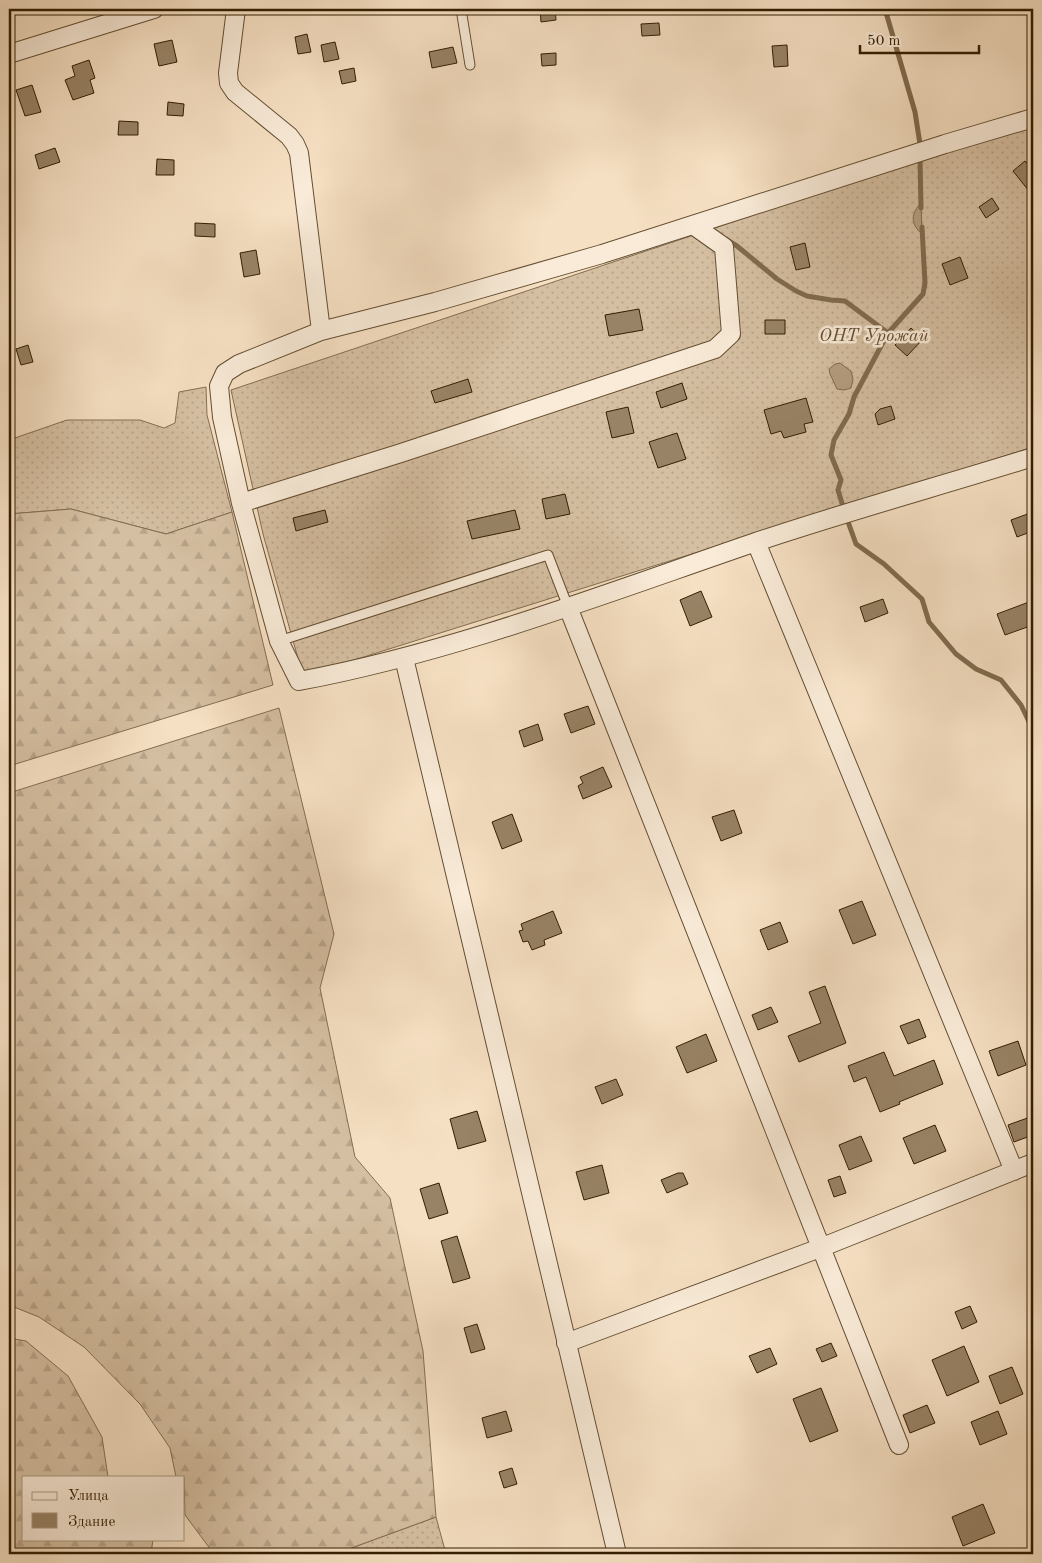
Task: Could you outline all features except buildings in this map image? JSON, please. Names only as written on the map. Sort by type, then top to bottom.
[{"type":"street","points":[[9,54],[154,9]]},
{"type":"street","points":[[236,9],[228,73],[229,83],[235,92],[288,136],[295,144],[299,153],[321,331]]},
{"type":"street","points":[[1033,118],[945,144],[602,254],[445,299],[321,331],[239,364],[225,373],[219,386],[222,417],[241,503],[279,641],[299,681],[404,658],[568,607],[756,542],[1033,457]]},
{"type":"street","points":[[241,503],[401,453],[715,349],[731,334],[724,248],[693,225]]},
{"type":"street","points":[[756,542],[1014,1171]]},
{"type":"street","points":[[568,607],[899,1445]]},
{"type":"street","points":[[404,658],[617,1554]]},
{"type":"street","points":[[566,1343],[820,1248],[1033,1163]]},
{"type":"lane","points":[[461,9],[470,65]]},
{"type":"lane","points":[[279,641],[548,555],[568,607]]},
{"type":"green space","name":"ОНТ Урожай","points":[[1033,114],[1033,447],[303,676],[263,534],[231,390],[849,183]]},
{"type":"green space","points":[[206,387],[207,415],[232,512],[166,534],[71,509],[9,514],[9,440],[67,420],[140,420],[164,428],[175,423],[179,392]]},
{"type":"green space","points":[[71,509],[166,534],[232,512],[273,685],[9,766],[9,514]]},
{"type":"green space","points":[[279,708],[334,934],[320,988],[355,1157],[390,1198],[423,1351],[436,1517],[335,1554],[214,1554],[185,1515],[185,1476],[176,1476],[170,1448],[140,1404],[84,1347],[39,1317],[9,1305],[9,793]]},
{"type":"green space","points":[[9,1338],[26,1341],[68,1376],[102,1437],[108,1476],[22,1476],[22,1540],[153,1540],[151,1554],[9,1554]]},
{"type":"green space","points":[[436,1517],[446,1554],[335,1554]]},
{"type":"shaded area","points":[[921,203],[922,234],[915,226],[913,218],[915,211]]},
{"type":"shaded area","points":[[840,363],[851,371],[853,379],[851,388],[837,389],[830,374],[829,369],[835,364]]},
{"type":"waterway","points":[[885,9],[915,112],[920,144]]},
{"type":"waterway","points":[[920,158],[921,208]]},
{"type":"waterway","points":[[844,510],[838,490],[841,480],[831,455],[834,440],[849,414],[854,397],[888,333],[923,294],[925,283],[922,227]]},
{"type":"waterway","points":[[727,240],[777,279],[796,291],[807,296],[845,301],[888,333]]},
{"type":"waterway","points":[[847,519],[856,544],[884,564],[922,599],[929,622],[956,654],[976,669],[1001,680],[1021,705],[1033,730]]}]
